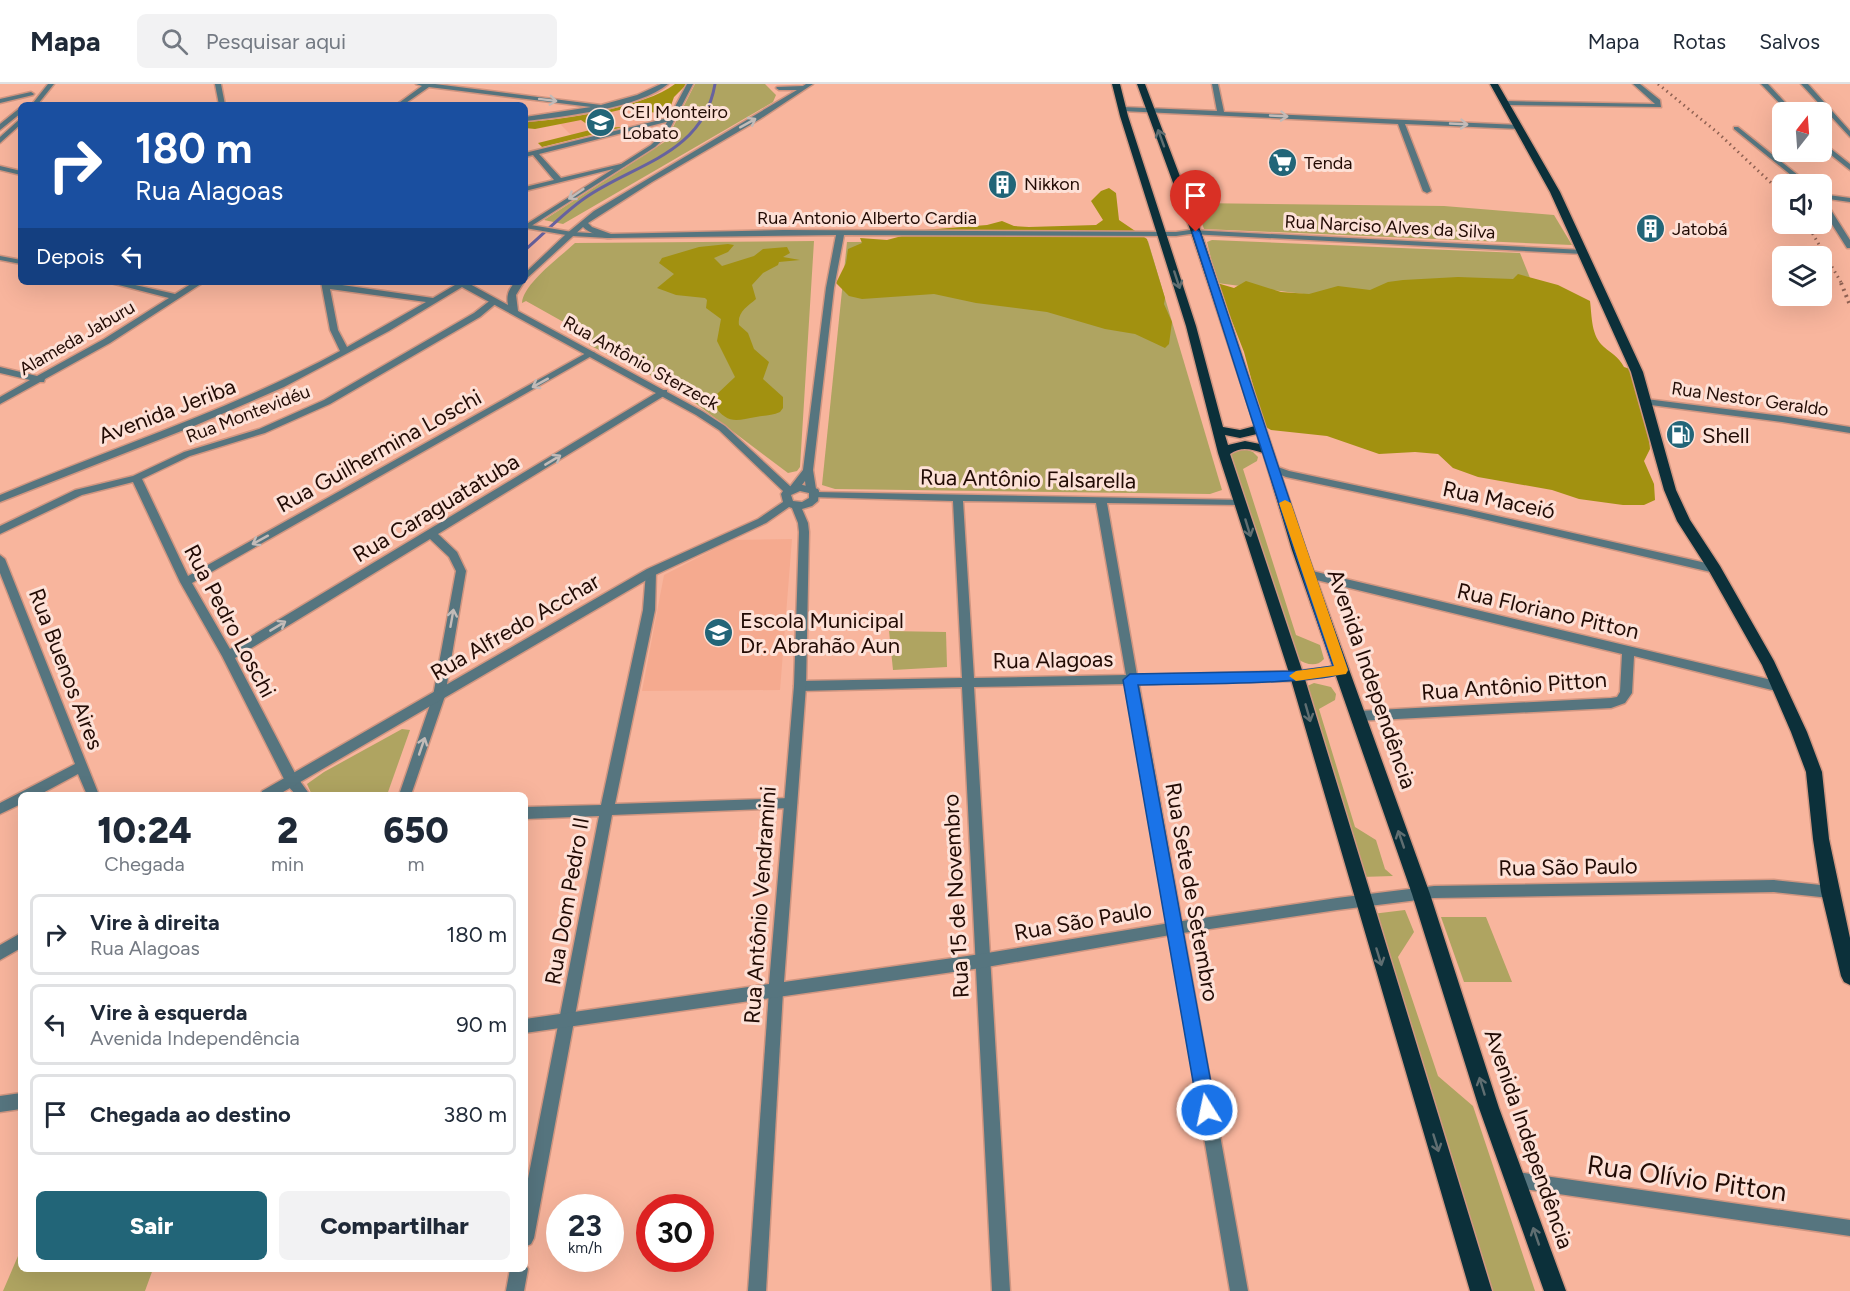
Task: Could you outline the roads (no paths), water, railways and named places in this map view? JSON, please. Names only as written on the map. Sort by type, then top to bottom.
[{"type":"main road","points":[[1116,84],[1191,326],[1224,453],[1297,676],[1481,1291]]},
{"type":"main road","name":"Avenida Independência","points":[[1142,84],[1196,232],[1308,574],[1421,894],[1489,1108],[1517,1180],[1555,1291]]},
{"type":"main road","points":[[1494,84],[1544,170],[1637,372],[1670,490],[1684,521],[1715,569],[1780,687],[1814,772],[1819,802],[1821,839],[1830,892],[1850,976]]},
{"type":"main road","points":[[1217,429],[1241,435],[1261,427]]},
{"type":"main road","points":[[1224,453],[1229,447],[1240,444],[1268,450]]},
{"type":"street","points":[[39,102],[51,84]]},
{"type":"street","points":[[218,84],[221,102]]},
{"type":"street","points":[[419,84],[599,106]]},
{"type":"street","points":[[528,119],[599,106],[646,94],[665,84]]},
{"type":"street","points":[[528,227],[662,138],[690,84]]},
{"type":"street","points":[[1215,84],[1221,114]]},
{"type":"street","points":[[1505,103],[1659,106],[1658,101],[1636,84]]},
{"type":"street","points":[[1764,84],[1781,102]]},
{"type":"street","points":[[1804,84],[1850,135]]},
{"type":"street","points":[[403,102],[428,85]]},
{"type":"street","points":[[776,86],[807,86]]},
{"type":"street","points":[[776,86],[785,99],[783,103]]},
{"type":"street","points":[[528,275],[583,223],[660,172],[783,103],[807,86]]},
{"type":"street","points":[[0,101],[33,92],[25,102]]},
{"type":"street","points":[[1122,109],[1519,127]]},
{"type":"street","points":[[0,128],[18,110]]},
{"type":"street","points":[[528,154],[672,119]]},
{"type":"street","points":[[1400,121],[1427,191]]},
{"type":"street","points":[[0,141],[18,123]]},
{"type":"street","points":[[1736,128],[1794,174]]},
{"type":"street","points":[[1832,152],[1850,168]]},
{"type":"street","points":[[535,153],[558,181]]},
{"type":"street","points":[[528,188],[621,166]]},
{"type":"street","points":[[0,168],[18,172]]},
{"type":"street","points":[[573,177],[585,178],[592,183]]},
{"type":"street","points":[[1832,198],[1850,200]]},
{"type":"street","points":[[1832,218],[1850,246]]},
{"type":"street","points":[[583,223],[589,229],[608,236]]},
{"type":"street","name":"Rua Antonio Alberto Cardia","points":[[528,227],[572,234],[608,236],[1162,233]]},
{"type":"street","name":"Rua Narciso Alves da Silva","points":[[1162,233],[1196,232],[1583,252]]},
{"type":"street","points":[[812,495],[808,470],[830,288],[840,233]]},
{"type":"street","points":[[0,258],[18,261]]},
{"type":"street","points":[[124,285],[177,297]]},
{"type":"street","name":"Alameda Jaburu","points":[[0,401],[41,380],[195,285]]},
{"type":"street","points":[[326,285],[334,330],[345,352]]},
{"type":"street","points":[[332,285],[434,301]]},
{"type":"street","name":"Avenida Jeriba","points":[[0,499],[254,397],[345,352],[461,285]]},
{"type":"street","name":"Rua Antônio Sterzeck","points":[[467,285],[664,392],[722,428],[792,497]]},
{"type":"street","points":[[514,311],[510,301],[511,293],[518,285]]},
{"type":"street","name":"Rua Montevidéu","points":[[0,530],[79,492],[136,478],[187,454],[262,431],[327,402],[477,315],[495,301]]},
{"type":"street","name":"Rua Guilhermina Loschi","points":[[186,582],[591,354]]},
{"type":"street","points":[[0,370],[41,380]]},
{"type":"street","name":"Rua Caraguatatuba","points":[[228,656],[664,392]]},
{"type":"street","name":"Rua Nestor Geraldo","points":[[1646,402],[1782,418],[1850,430]]},
{"type":"street","name":"Rua Maceió","points":[[1275,469],[1292,476],[1478,515],[1715,569]]},
{"type":"street","points":[[792,497],[808,470]]},
{"type":"street","name":"Rua Pedro Loschi","points":[[136,478],[186,582],[228,656],[292,781],[301,792]]},
{"type":"street","points":[[792,497],[812,495]]},
{"type":"street","points":[[792,497],[812,495]]},
{"type":"street","name":"Rua Antônio Vendramini","points":[[757,1291],[776,991],[800,686],[803,523],[812,495]]},
{"type":"street","name":"Rua Antônio Falsarella","points":[[812,495],[1239,502]]},
{"type":"street","name":"Rua Antônio Vendramini","points":[[792,497],[803,523]]},
{"type":"street","name":"Rua Alfredo Acchar","points":[[272,792],[651,572],[762,521],[792,497]]},
{"type":"street","name":"Rua 15 de Novembro","points":[[958,498],[981,961],[1001,1291]]},
{"type":"street","name":"Rua Sete de Setembro","points":[[1101,500],[1130,680],[1239,1291]]},
{"type":"street","points":[[406,792],[439,696],[461,571],[458,562],[449,550],[431,534]]},
{"type":"street","name":"Rua Buenos Aires","points":[[0,559],[92,792]]},
{"type":"street","name":"Rua Dom Pedro II","points":[[528,1223],[607,809],[648,610],[651,572]]},
{"type":"street","name":"Rua Floriano Pitton","points":[[1308,574],[1780,687]]},
{"type":"street","name":"Rua Antônio Pitton","points":[[1358,716],[1611,702],[1621,699],[1626,693],[1628,650]]},
{"type":"street","name":"Rua Alagoas","points":[[800,686],[1297,676],[1342,670]]},
{"type":"street","points":[[33,792],[81,766]]},
{"type":"street","points":[[0,809],[18,800]]},
{"type":"street","points":[[528,813],[790,802]]},
{"type":"street","name":"Rua São Paulo","points":[[528,1026],[981,961],[1176,928],[1421,894],[1774,886],[1830,892]]},
{"type":"street","points":[[0,953],[18,942]]},
{"type":"street","points":[[0,1104],[18,1101]]},
{"type":"street","name":"Rua Olívio Pitton","points":[[1517,1180],[1850,1228]]},
{"type":"street","points":[[514,1291],[518,1272]]},
{"type":"waterway","points":[[528,247],[585,198],[664,155],[681,142],[696,127],[708,108],[715,84]]},
{"type":"railway","points":[[1658,84],[1718,133],[1772,184]]},
{"type":"railway","points":[[1813,234],[1842,284]]},
{"type":"railway","points":[[1841,283],[1850,305]]},
{"type":"place","name":"CEI Monteiro Lobato","points":[[601,122]]},
{"type":"place","name":"Tenda","points":[[1283,163]]},
{"type":"place","name":"Nikkon","points":[[1003,184]]},
{"type":"place","name":"Jatobá","points":[[1651,229]]},
{"type":"place","name":"Shell","points":[[1681,435]]},
{"type":"place","name":"Escola Municipal Dr. Abrahão Aun","points":[[719,633]]}]
